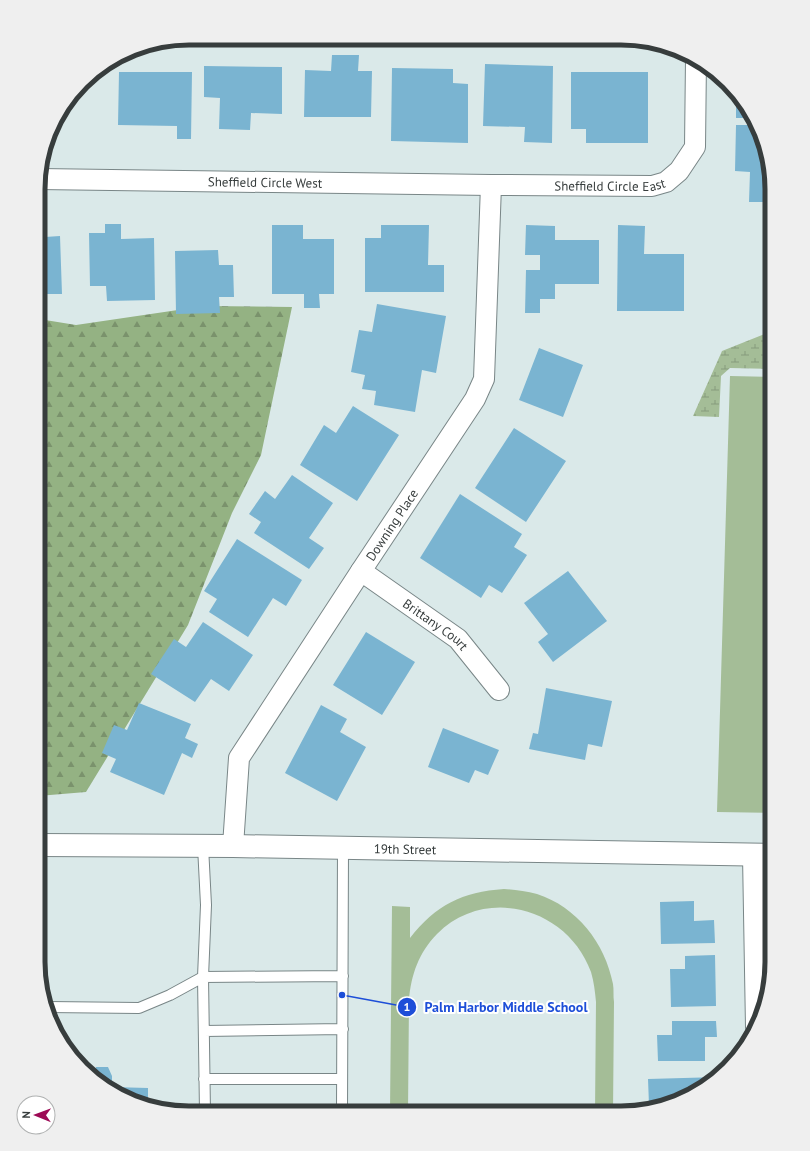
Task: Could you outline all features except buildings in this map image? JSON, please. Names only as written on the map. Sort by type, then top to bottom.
[{"type":"street","name":"Sheffield Circle East","points":[[491,185],[652,186],[666,182],[679,171],[695,147],[696,66]]},
{"type":"street","name":"Sheffield Circle West","points":[[45,179],[491,185]]},
{"type":"street","name":"Downing Place","points":[[233,846],[239,758],[361,570],[475,399],[484,379],[491,185]]},
{"type":"street","name":"Brittany Court","points":[[361,570],[458,640],[499,690]]},
{"type":"street","name":"19th Street","points":[[45,845],[233,846],[762,855]]},
{"type":"street","points":[[757,1009],[762,855]]},
{"type":"lane","points":[[203,846],[206,905],[203,977],[205,1106]]},
{"type":"lane","points":[[342,1106],[343,848]]},
{"type":"lane","points":[[53,1007],[139,1008],[170,995],[203,977],[343,976]]},
{"type":"lane","points":[[204,1031],[343,1029]]},
{"type":"lane","points":[[204,1079],[342,1078]]},
{"type":"green space","points":[[205,306],[292,307],[261,455],[232,513],[188,625],[86,792],[45,795],[45,320],[76,325]]},
{"type":"green space","points":[[765,334],[765,369],[730,368],[721,376],[719,417],[693,416],[722,351]]},
{"type":"green space","points":[[730,376],[765,377],[765,813],[717,812]]},
{"type":"green space","points":[[504,889],[525,891],[551,900],[577,917],[596,941],[609,969],[613,984],[613,1106],[595,1106],[596,1002],[591,972],[580,950],[564,932],[545,919],[524,911],[501,908],[478,910],[457,919],[437,934],[425,948],[414,973],[409,1000],[408,1106],[390,1106],[392,906],[410,907],[410,938],[430,917],[451,902],[475,893]]},
{"type":"place","name":"Palm Harbor Middle School","points":[[342,995]]}]
